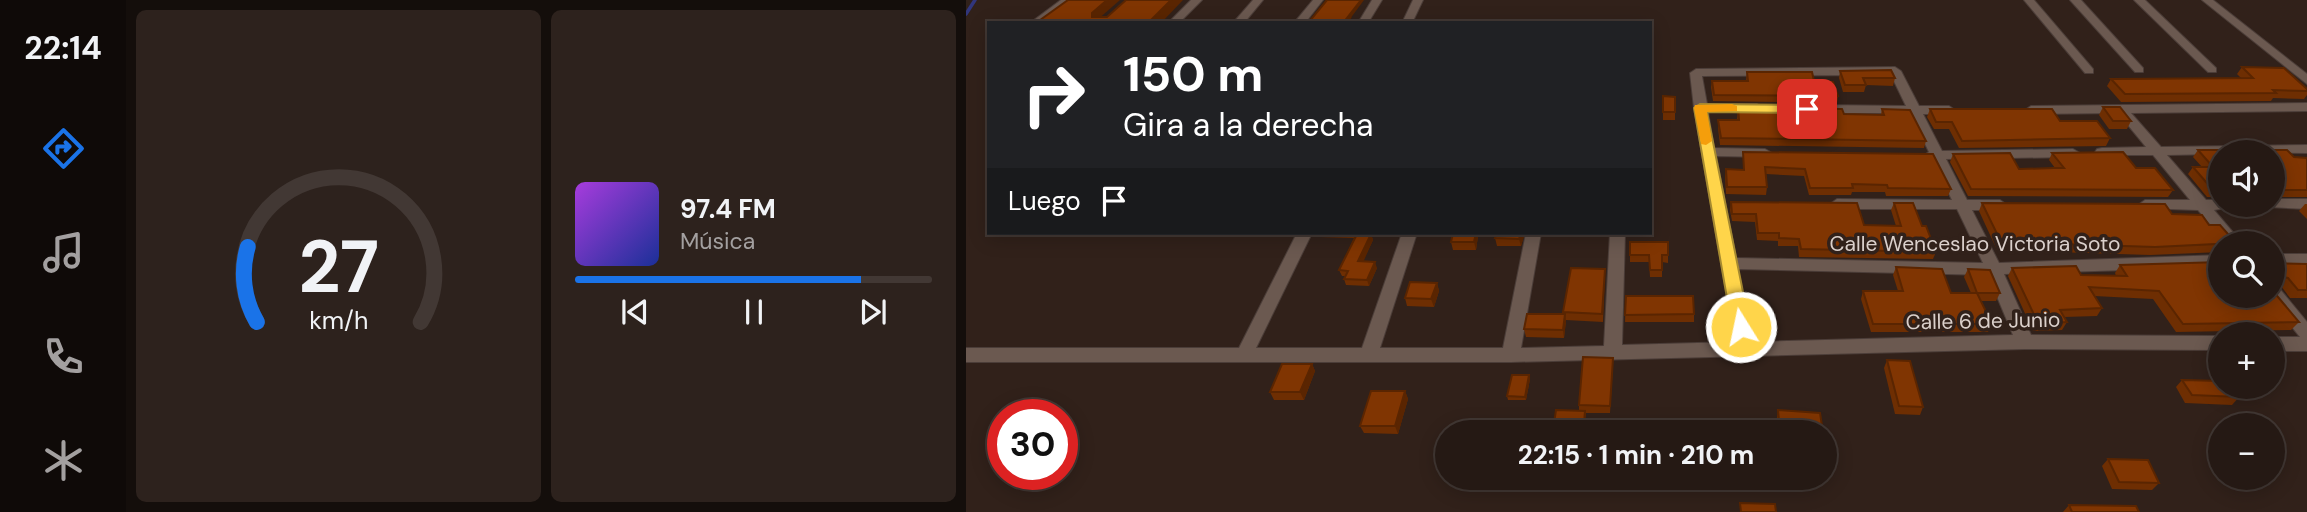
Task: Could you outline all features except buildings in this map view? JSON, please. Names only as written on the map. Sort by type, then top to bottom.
[{"type":"street","points":[[1038,21],[1068,0]]},
{"type":"street","points":[[1175,21],[1197,0]]},
{"type":"street","points":[[1240,21],[1258,0]]},
{"type":"street","points":[[1301,21],[1318,0]]},
{"type":"street","points":[[1364,21],[1377,0]]},
{"type":"street","points":[[1408,21],[1418,0]]},
{"type":"street","points":[[2029,0],[2089,71]]},
{"type":"street","points":[[2075,0],[2139,70]]},
{"type":"street","points":[[2139,0],[2212,70]]},
{"type":"street","points":[[2207,0],[2301,70],[2307,80]]},
{"type":"street","points":[[1745,348],[1730,264],[1726,202],[1708,152],[1696,72],[1895,71],[1964,205],[2025,342]]},
{"type":"street","points":[[2011,110],[2307,107]]},
{"type":"street","points":[[1700,108],[1767,108]]},
{"type":"street","points":[[1807,109],[1956,110]]},
{"type":"street","points":[[2122,110],[2224,231]]},
{"type":"street","points":[[1911,155],[2307,149]]},
{"type":"street","points":[[1708,152],[1775,153]]},
{"type":"street","points":[[1828,204],[2016,205]]},
{"type":"street","points":[[2285,204],[2307,204]]},
{"type":"street","points":[[2135,205],[2208,205]]},
{"type":"street","points":[[1244,355],[1303,235]]},
{"type":"street","points":[[1369,355],[1408,235]]},
{"type":"street","points":[[1511,355],[1532,235]]},
{"type":"street","points":[[1613,352],[1617,235]]},
{"type":"street","points":[[2285,260],[2307,260]]},
{"type":"street","name":"Calle Wenceslao Victoria Soto","points":[[1730,264],[1994,269],[2208,261]]},
{"type":"street","points":[[2285,307],[2307,334]]},
{"type":"street","name":"Calle 6 de Junio","points":[[966,355],[1511,355],[2025,342],[2208,343]]},
{"type":"street","points":[[2285,344],[2307,344]]},
{"type":"waterway","points":[[966,14],[975,0]]},
{"type":"slow traffic","points":[[1706,141],[1700,108],[1732,108]]},
{"type":"route","points":[[1741,327],[1700,108],[1807,109]]}]
